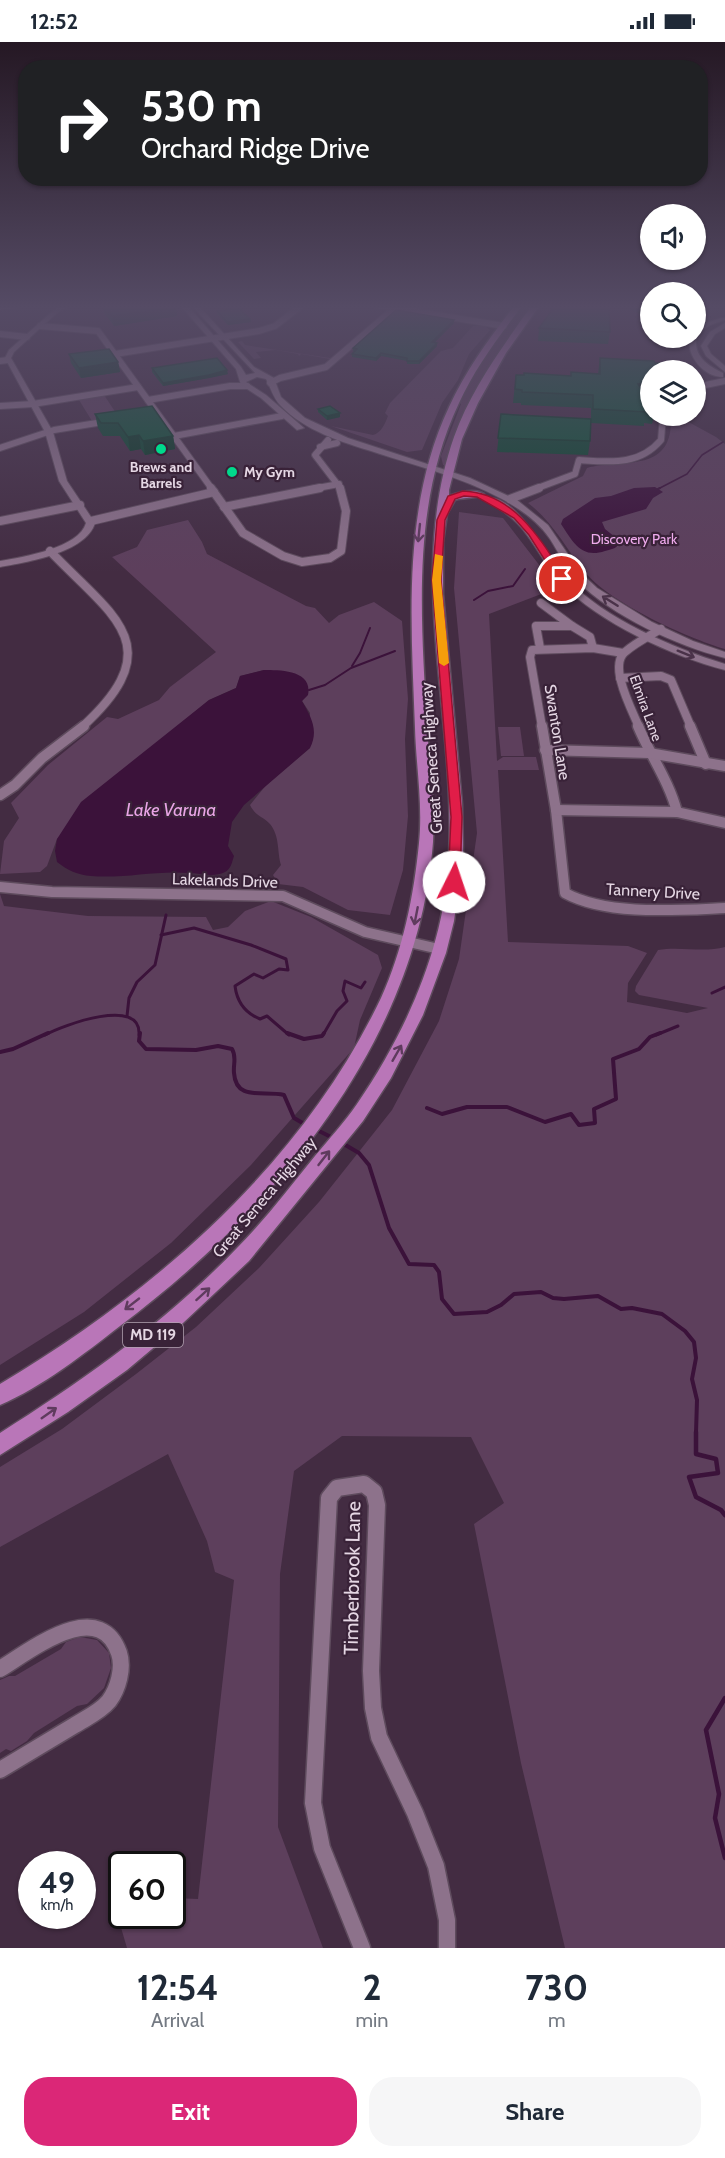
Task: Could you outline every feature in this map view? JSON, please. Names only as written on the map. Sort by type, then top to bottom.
[{"type":"main road","name":"Great Seneca Highway","points":[[0,1395],[71,1351],[155,1286],[217,1231],[268,1179],[341,1085],[375,1030],[387,1004],[409,944],[422,883],[426,841],[416,612],[416,563],[421,510],[447,419],[460,394]]},
{"type":"main road","name":"Great Seneca Highway","points":[[0,1445],[116,1366],[231,1268],[288,1204],[367,1103],[409,1032],[419,1010],[452,906],[457,817],[437,580],[441,520],[448,478],[467,418],[478,394]]},
{"type":"main road","points":[[441,520],[451,498],[463,494],[479,494]]},
{"type":"street","points":[[0,564],[50,551],[83,537],[90,527],[91,520],[63,481],[49,432],[26,394]]},
{"type":"street","points":[[0,406],[33,404],[95,394]]},
{"type":"street","points":[[143,394],[154,413],[174,436],[243,533],[254,541],[294,560],[321,561],[335,556],[343,547],[346,511],[339,484],[316,458],[315,453],[328,440]]},
{"type":"street","points":[[148,400],[184,394]]},
{"type":"street","points":[[260,394],[282,416],[301,429],[510,500],[538,520],[572,568],[591,588],[611,602],[681,640],[725,655]]},
{"type":"street","points":[[275,394],[284,405],[307,423],[431,472]]},
{"type":"street","points":[[174,436],[282,416]]},
{"type":"street","points":[[0,448],[49,432],[116,420]]},
{"type":"street","points":[[510,500],[575,474],[578,471],[579,460],[618,462],[648,454],[663,437],[663,426]]},
{"type":"street","points":[[320,447],[338,443]]},
{"type":"street","points":[[448,478],[506,508],[520,518],[562,579],[583,598],[649,636],[680,651],[725,667]]},
{"type":"street","points":[[224,507],[339,484]]},
{"type":"street","points":[[91,520],[214,492]]},
{"type":"street","points":[[0,520],[80,506]]},
{"type":"street","points":[[0,795],[36,762],[85,724],[114,690],[128,663],[128,645],[119,623],[50,551]]},
{"type":"street","points":[[541,603],[590,636],[593,648]]},
{"type":"street","points":[[572,626],[536,626],[540,648],[593,648],[623,653],[661,629]]},
{"type":"street","name":"Swanton Lane","points":[[540,648],[532,650],[530,657],[556,810],[563,887],[571,898],[579,902]]},
{"type":"street","name":"Elmira Lane","points":[[623,653],[618,663],[620,678],[649,753],[672,792],[677,812]]},
{"type":"street","points":[[620,678],[662,676],[670,680],[706,764]]},
{"type":"street","points":[[546,750],[649,753],[725,766]]},
{"type":"street","points":[[556,810],[677,812],[725,823]]},
{"type":"street","name":"Lakelands Drive","points":[[0,887],[52,892],[283,896],[304,903],[365,932],[409,944],[439,949]]},
{"type":"street","name":"Tannery Drive","points":[[579,902],[661,909],[725,908]]},
{"type":"street","name":"Timberbrook Lane","points":[[362,1948],[322,1848],[313,1803],[328,1503],[330,1494],[337,1488],[364,1484],[374,1492],[377,1505],[371,1671],[375,1722],[379,1737],[440,1875],[447,1915],[447,1948]]},
{"type":"street","points":[[0,1669],[67,1631],[91,1626],[103,1629],[113,1637],[121,1662],[117,1687],[102,1708],[0,1770]]},
{"type":"green space","points":[[399,394],[448,394],[442,403],[422,450],[407,452],[331,426],[373,435],[382,428],[387,419],[388,416],[385,413],[390,403]]},
{"type":"green space","points":[[463,394],[474,394],[459,427],[446,466],[443,465],[441,456],[461,404],[459,402]]},
{"type":"green space","points":[[104,395],[118,416],[92,421],[79,400]]},
{"type":"green space","name":"Discovery Park","points":[[670,426],[696,426],[725,444],[725,649],[670,628],[611,595],[584,571],[552,527],[528,503],[583,476],[587,468],[630,463],[655,456],[664,448]]},
{"type":"green space","points":[[459,512],[503,518],[557,588],[489,614],[497,761],[503,757],[536,757],[539,770],[498,770],[508,942],[628,946],[647,953],[628,983],[627,1002],[687,1013],[708,1008],[639,995],[635,991],[636,986],[658,950],[725,947],[725,1948],[565,1948],[521,1763],[474,1524],[504,1503],[471,1437],[342,1436],[294,1471],[280,1574],[278,1827],[323,1948],[127,1948],[121,1929],[186,1929],[186,1899],[198,1899],[234,1580],[215,1572],[207,1541],[168,1454],[0,1547],[0,1467],[62,1429],[136,1374],[196,1327],[259,1268],[319,1202],[392,1110],[439,1021],[459,959],[477,833],[454,588]]},
{"type":"green space","points":[[188,520],[207,554],[306,606],[315,608],[329,623],[339,615],[374,602],[402,621],[408,699],[405,739],[408,816],[403,870],[390,915],[348,910],[303,887],[278,884],[273,875],[281,865],[277,839],[270,824],[250,805],[267,784],[310,748],[310,713],[302,701],[309,690],[264,670],[240,676],[236,688],[209,700],[156,744],[57,839],[47,866],[40,872],[0,874],[4,841],[19,818],[11,803],[48,765],[107,717],[118,719],[159,700],[170,687],[216,652],[112,557],[137,547],[147,530]]},
{"type":"green space","points":[[498,727],[520,727],[524,756],[501,756]]},
{"type":"green space","points":[[0,894],[4,906],[88,916],[206,917],[213,930],[228,927],[245,911],[271,901],[311,917],[378,955],[382,968],[360,1020],[354,1048],[251,1165],[171,1243],[84,1312],[0,1365]]},
{"type":"green space","points":[[80,1637],[97,1640],[109,1653],[111,1668],[104,1688],[87,1704],[77,1706],[34,1733],[27,1741],[11,1751],[6,1749],[0,1753],[0,1680],[15,1676],[61,1649],[66,1642]]},
{"type":"water","points":[[655,487],[663,492],[653,498],[646,509],[602,522],[605,529],[620,541],[613,549],[597,553],[584,551],[574,543],[561,524],[563,519],[595,498],[611,496],[634,488]]},
{"type":"water","name":"Lake Varuna","points":[[264,670],[294,673],[305,681],[308,695],[302,701],[311,718],[314,729],[313,741],[310,748],[244,805],[232,822],[228,846],[234,856],[227,871],[211,875],[177,872],[91,876],[73,872],[57,862],[55,851],[57,839],[81,802],[209,700],[236,688],[240,676]]},
{"type":"building","points":[[568,394],[640,394],[640,412],[593,409],[593,395]]},
{"type":"building","points":[[152,406],[173,436],[143,441],[139,435],[128,437],[118,423],[101,423],[95,414]]},
{"type":"building","points":[[330,406],[340,413],[327,416],[318,409]]},
{"type":"building","points":[[501,414],[591,419],[590,441],[498,438]]},
{"type":"waterway","points":[[660,488],[658,489],[687,474],[702,455],[723,442]]},
{"type":"waterway","points":[[474,600],[488,591],[513,586],[525,569]]},
{"type":"waterway","points":[[352,666],[370,628]]},
{"type":"waterway","points":[[309,690],[325,685],[351,668],[395,651]]},
{"type":"waterway","points":[[162,935],[166,915]]},
{"type":"waterway","points":[[162,935],[194,928],[251,945],[286,959],[288,970],[279,969],[263,978],[254,974],[235,986],[240,1002],[246,1010],[260,1019],[267,1016],[289,1035]]},
{"type":"waterway","points":[[127,1016],[129,998],[137,982],[155,965],[162,935]]},
{"type":"waterway","points":[[323,1035],[337,1011],[347,1001],[343,991],[345,981],[361,988],[365,982]]},
{"type":"waterway","points":[[712,993],[725,987]]},
{"type":"waterway","points":[[45,1035],[83,1020],[115,1015],[128,1017],[137,1023],[139,1035]]},
{"type":"waterway","points":[[656,1035],[678,1026]]},
{"type":"waterway","points":[[0,1052],[13,1049],[48,1033]]},
{"type":"waterway","points":[[140,1033],[139,1041],[146,1049],[196,1050],[218,1046],[232,1049],[235,1058],[234,1073],[240,1088],[252,1093],[284,1095],[294,1118],[306,1125]]},
{"type":"waterway","points":[[287,1033],[304,1039],[322,1036],[324,1033]]},
{"type":"waterway","points":[[427,1108],[442,1114],[467,1107],[507,1107],[545,1122],[571,1114],[579,1125],[595,1123],[594,1109],[616,1099],[613,1059],[639,1049],[650,1037],[660,1033]]},
{"type":"waterway","points":[[315,1129],[333,1138]]},
{"type":"waterway","points":[[342,1143],[359,1153],[369,1165],[389,1228],[409,1264],[434,1265],[439,1272],[442,1299],[454,1314],[487,1312],[501,1305],[514,1294],[541,1292],[553,1298],[564,1299],[598,1296],[621,1309],[632,1308],[662,1314],[685,1331],[694,1342],[696,1358],[692,1379],[697,1400],[696,1433]]},
{"type":"waterway","points":[[696,1433],[696,1454],[716,1459],[718,1473],[689,1477],[696,1497],[721,1510],[725,1515]]},
{"type":"waterway","points":[[725,1698],[706,1730],[719,1794],[715,1818],[725,1858]]},
{"type":"slow traffic","points":[[438,556],[437,580],[444,663]]},
{"type":"place","name":"Brews and Barrels","points":[[161,449]]},
{"type":"place","name":"My Gym","points":[[232,472]]},
{"type":"route","points":[[454,882],[457,817],[437,580],[441,520],[451,498],[456,495],[479,494],[493,500],[517,516],[532,533],[562,579]]}]
